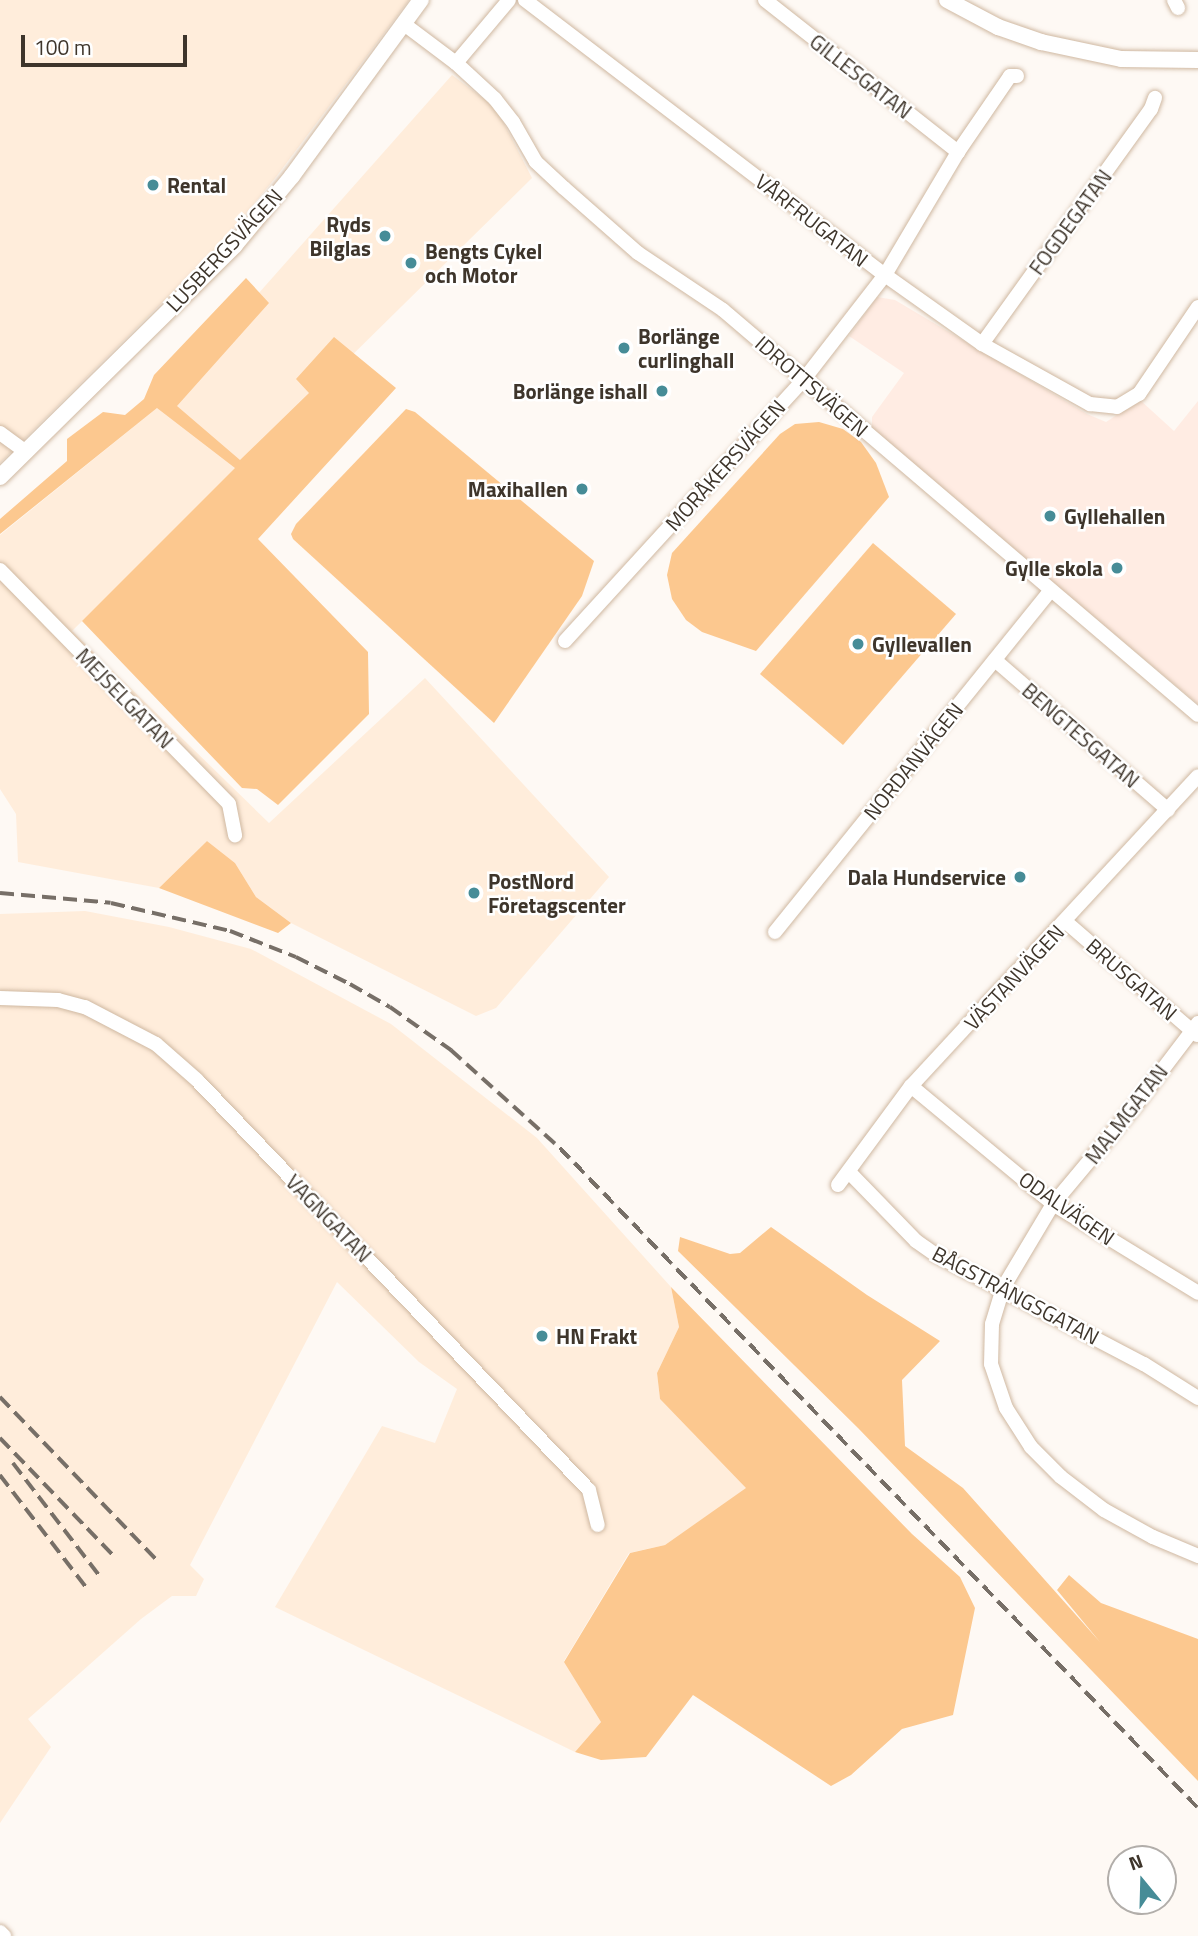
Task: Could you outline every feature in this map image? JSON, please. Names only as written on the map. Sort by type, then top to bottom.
[{"type":"street","name":"LUSBERGSVÄGEN","points":[[0,477],[235,246],[292,176],[421,0]]},
{"type":"street","points":[[456,63],[509,0]]},
{"type":"street","name":"VÅRFRUGATAN","points":[[525,0],[885,275],[982,345],[1090,404],[1118,407],[1139,394],[1198,308]]},
{"type":"street","name":"GILLESGATAN","points":[[765,0],[958,152]]},
{"type":"street","points":[[947,0],[998,27],[1041,43],[1121,59],[1198,60]]},
{"type":"street","name":"IDROTTSVÄGEN","points":[[404,24],[456,63],[495,99],[513,122],[536,162],[638,253],[723,310],[1198,715]]},
{"type":"street","points":[[1041,43],[1120,54],[1198,53]]},
{"type":"street","name":"MORÅKERSVÄGEN","points":[[565,641],[804,378],[885,275],[958,152],[1010,76],[1017,76]]},
{"type":"street","name":"FOGDEGATAN","points":[[982,345],[1151,109],[1155,98]]},
{"type":"street","points":[[0,433],[26,453]]},
{"type":"street","name":"MEJSELGATAN","points":[[0,570],[229,804],[235,835]]},
{"type":"street","name":"NORDANVÄGEN","points":[[775,932],[1052,590]]},
{"type":"street","name":"BENGTESGATAN","points":[[995,660],[1168,810]]},
{"type":"street","name":"VÄSTANVÄGEN","points":[[838,1185],[911,1086],[1066,922],[1198,776]]},
{"type":"street","name":"BRUSGATAN","points":[[1066,922],[1196,1030]]},
{"type":"street","name":"VAGNGATAN","points":[[0,998],[58,1000],[85,1007],[156,1044],[197,1080],[589,1490],[598,1525]]},
{"type":"street","name":"MALMGATAN","points":[[1196,1030],[1053,1204],[1003,1288],[992,1324],[991,1364],[1006,1408],[1031,1447],[1061,1477],[1104,1510],[1153,1537],[1198,1556]]},
{"type":"street","name":"ODALVÄGEN","points":[[911,1086],[1053,1204],[1198,1293]]},
{"type":"street","name":"BÅGSTRÄNGSGATAN","points":[[849,1172],[916,1241],[936,1255],[1144,1364],[1198,1398]]},
{"type":"shaded area","points":[[0,0],[409,0],[276,177],[219,246],[0,463]]},
{"type":"shaded area","points":[[452,75],[496,108],[532,178],[72,631],[269,823],[425,678],[609,877],[496,1008],[476,1016],[291,923],[256,897],[235,863],[207,841],[159,888],[18,862],[16,814],[0,789],[0,535],[157,408]]},
{"type":"shaded area","points":[[246,278],[269,303],[177,406],[240,460],[309,393],[296,379],[334,337],[396,388],[258,539],[368,652],[369,714],[278,805],[257,789],[242,788],[82,621],[235,468],[157,408],[0,534],[0,519],[67,461],[67,439],[103,412],[125,415],[144,399],[154,375]]},
{"type":"shaded area","name":"Gylle skola","points":[[877,297],[895,300],[1087,414],[1106,422],[1140,400],[1174,431],[1198,401],[1198,704],[872,431],[872,417],[904,373],[849,336]]},
{"type":"shaded area","points":[[406,409],[415,412],[594,561],[582,596],[494,723],[293,539],[291,534],[296,524]]},
{"type":"shaded area","points":[[819,422],[843,429],[861,442],[876,463],[889,497],[756,651],[702,632],[686,620],[672,599],[667,575],[672,553],[780,434],[795,424]]},
{"type":"shaded area","name":"Gyllevallen","points":[[873,543],[956,614],[843,745],[760,674]]},
{"type":"shaded area","points":[[207,841],[235,863],[256,897],[291,923],[278,933],[159,888]]},
{"type":"shaded area","points":[[85,911],[169,927],[251,949],[391,1024],[537,1138],[671,1287],[679,1327],[657,1373],[660,1399],[747,1488],[665,1545],[629,1553],[564,1661],[601,1722],[575,1752],[275,1607],[382,1426],[435,1443],[457,1389],[419,1362],[337,1282],[190,1565],[204,1579],[196,1596],[172,1596],[141,1619],[28,1719],[51,1747],[0,1823],[0,914]]},
{"type":"shaded area","points":[[771,1227],[867,1295],[940,1341],[902,1380],[905,1446],[963,1488],[1100,1642],[1057,1590],[1069,1575],[1101,1603],[1198,1639],[1198,1781],[858,1428],[678,1251],[680,1237],[730,1254],[740,1253]]},
{"type":"shaded area","points":[[671,1287],[912,1534],[960,1577],[975,1608],[953,1715],[902,1729],[851,1775],[831,1786],[693,1695],[646,1757],[601,1760],[575,1752],[601,1722],[564,1662],[630,1553],[665,1545],[746,1488],[660,1399],[657,1373],[679,1327]]},
{"type":"railway","points":[[0,893],[111,903],[230,931],[296,957],[350,984],[390,1007],[451,1050],[560,1148],[1198,1808]]},
{"type":"railway","points":[[0,1397],[157,1560]]},
{"type":"railway","points":[[0,1438],[116,1558]]},
{"type":"railway","points":[[13,1463],[99,1575]]},
{"type":"railway","points":[[0,1475],[86,1587]]},
{"type":"place","name":"Rental","points":[[153,185]]},
{"type":"place","name":"Ryds Bilglas","points":[[385,236]]},
{"type":"place","name":"Bengts Cykel och Motor","points":[[411,263]]},
{"type":"place","name":"Borlänge curlinghall","points":[[624,348]]},
{"type":"place","name":"Borlänge ishall","points":[[662,391]]},
{"type":"place","name":"Maxihallen","points":[[582,489]]},
{"type":"place","name":"Gyllehallen","points":[[1050,516]]},
{"type":"place","name":"Gylle skola","points":[[1117,568]]},
{"type":"place","name":"Gyllevallen","points":[[858,644]]},
{"type":"place","name":"Dala Hundservice","points":[[1020,877]]},
{"type":"place","name":"PostNord Företagscenter","points":[[474,893]]},
{"type":"place","name":"HN Frakt","points":[[542,1336]]}]
